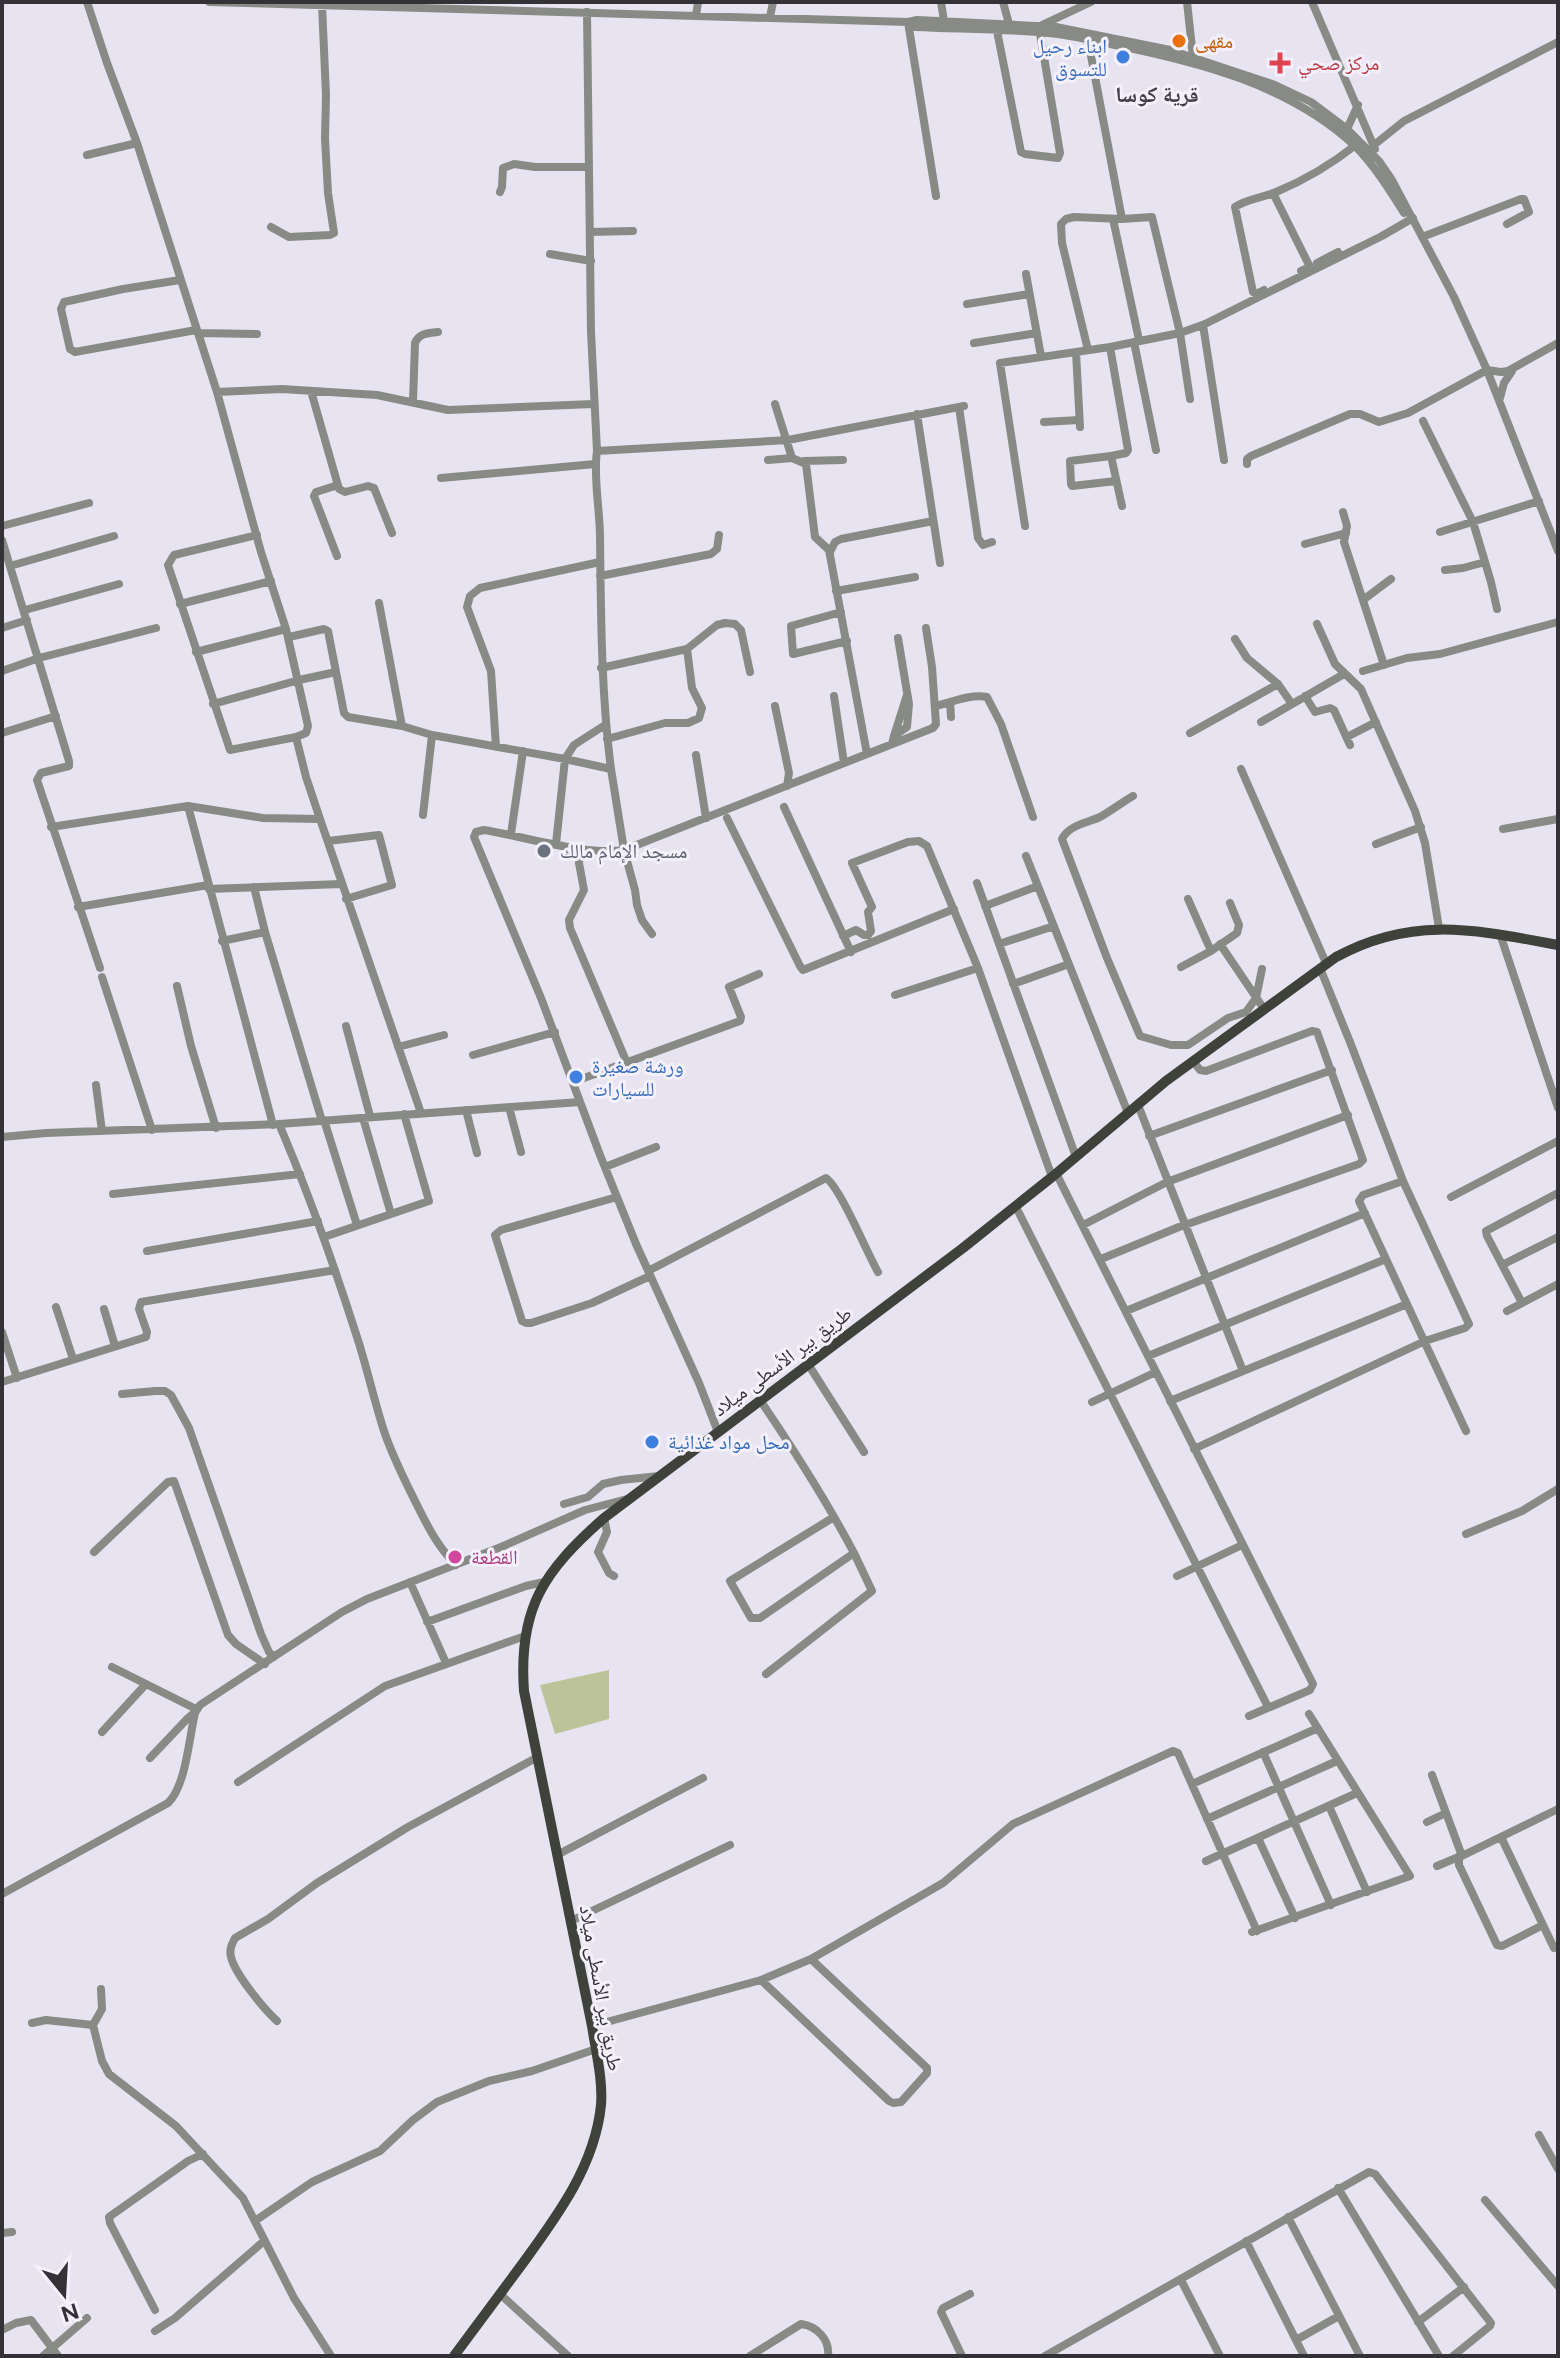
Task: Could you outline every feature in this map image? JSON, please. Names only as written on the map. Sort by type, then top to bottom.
[{"type":"main road","name":"طريق بير الأسطى ميلاد","points":[[454,2356],[557,2215],[587,2160],[601,2106],[592,2026],[524,1691],[525,1636],[544,1582],[569,1549],[604,1518],[1016,1207],[1193,1061],[1349,950],[1403,932],[1439,928],[1500,934],[1558,945]]},
{"type":"street","points":[[87,2],[137,143],[217,392],[299,680],[308,730],[296,737],[232,751],[213,704],[168,565],[174,555],[257,535]]},
{"type":"street","points":[[209,2],[566,7],[587,12],[1009,24],[1193,57],[1211,66]]},
{"type":"street","points":[[616,13],[617,2]]},
{"type":"street","points":[[696,16],[698,2]]},
{"type":"street","points":[[770,17],[773,2]]},
{"type":"street","points":[[941,2],[944,21]]},
{"type":"street","points":[[1003,2],[1009,24]]},
{"type":"street","points":[[908,22],[915,27],[997,31],[1040,29],[1091,2]]},
{"type":"street","points":[[1187,2],[1193,57]]},
{"type":"street","points":[[1312,2],[1379,161],[1411,220]]},
{"type":"street","points":[[271,227],[289,237],[334,233],[325,153],[322,5]]},
{"type":"street","points":[[587,12],[593,404],[599,496],[601,668],[605,725],[624,850],[638,912],[652,934]]},
{"type":"street","points":[[908,22],[936,196]]},
{"type":"street","points":[[997,31],[1021,152],[1058,158],[1060,153],[1040,29]]},
{"type":"street","points":[[1055,30],[1230,72],[1328,114],[1347,129],[1420,233],[1454,297],[1487,370],[1558,551]]},
{"type":"street","points":[[1088,40],[1156,450]]},
{"type":"street","points":[[1374,145],[1404,121],[1558,42]]},
{"type":"street","points":[[1295,98],[1379,161]]},
{"type":"street","points":[[1347,129],[1358,105]]},
{"type":"street","points":[[87,155],[137,143]]},
{"type":"street","points":[[1338,252],[1256,294],[1253,292],[1235,207],[1273,193],[1328,165],[1357,143]]},
{"type":"street","points":[[500,192],[503,168],[514,164],[589,167]]},
{"type":"street","points":[[1273,193],[1310,267]]},
{"type":"street","points":[[1420,233],[1524,199],[1529,212],[1507,224]]},
{"type":"street","points":[[1088,350],[1060,228],[1070,217],[1153,218],[1180,333],[1190,399]]},
{"type":"street","points":[[1025,526],[999,364],[1110,347],[1180,333],[1203,325],[1411,220]]},
{"type":"street","points":[[590,232],[633,231]]},
{"type":"street","points":[[550,254],[591,261]]},
{"type":"street","points":[[1026,274],[1041,356]]},
{"type":"street","points":[[180,280],[64,302],[61,309],[70,349],[75,352],[197,331],[257,334]]},
{"type":"street","points":[[967,304],[1029,294]]},
{"type":"street","points":[[1203,325],[1224,460]]},
{"type":"street","points":[[413,401],[415,343],[425,334],[438,332]]},
{"type":"street","points":[[974,343],[1037,333]]},
{"type":"street","points":[[1247,464],[1251,456],[1350,414],[1360,414],[1379,422],[1408,413],[1487,370],[1501,372],[1515,367],[1558,343]]},
{"type":"street","points":[[1110,347],[1128,450],[1111,456],[1070,461],[1071,484],[1116,481]]},
{"type":"street","points":[[1044,422],[1079,423],[1076,352]]},
{"type":"street","points":[[1500,403],[1504,383],[1515,367]]},
{"type":"street","points":[[217,392],[264,389],[377,395],[448,410],[593,404]]},
{"type":"street","points":[[311,391],[339,489],[345,492],[368,486],[374,488],[392,533]]},
{"type":"street","points":[[775,404],[792,458]]},
{"type":"street","points":[[597,451],[788,440],[962,407],[978,538],[983,545],[992,542]]},
{"type":"street","points":[[917,414],[940,563]]},
{"type":"street","points":[[1423,421],[1473,522],[1497,609]]},
{"type":"street","points":[[1111,456],[1122,506]]},
{"type":"street","points":[[768,460],[843,460]]},
{"type":"street","points":[[804,461],[814,535],[830,552],[867,754]]},
{"type":"street","points":[[441,478],[595,464]]},
{"type":"street","points":[[337,556],[314,496],[316,492],[338,485]]},
{"type":"street","points":[[1440,532],[1539,501]]},
{"type":"street","points":[[2,526],[89,503]]},
{"type":"street","points":[[1343,512],[1347,526],[1344,542],[1384,665]]},
{"type":"street","points":[[1548,524],[1558,520]]},
{"type":"street","points":[[830,552],[835,542],[841,539],[933,521]]},
{"type":"street","points":[[1305,544],[1346,533]]},
{"type":"street","points":[[600,576],[711,554],[717,549],[719,535]]},
{"type":"street","points":[[10,566],[114,536]]},
{"type":"street","points":[[2,540],[69,758],[69,766],[41,773],[37,780],[152,1130]]},
{"type":"street","points":[[496,747],[491,671],[467,607],[470,596],[480,588],[600,562]]},
{"type":"street","points":[[1445,570],[1485,562]]},
{"type":"street","points":[[836,591],[915,577]]},
{"type":"street","points":[[1363,600],[1391,579]]},
{"type":"street","points":[[180,604],[271,581]]},
{"type":"street","points":[[2,628],[26,615],[119,584]]},
{"type":"street","points":[[379,603],[402,726]]},
{"type":"street","points":[[841,612],[791,626],[793,654],[847,641]]},
{"type":"street","points":[[1363,671],[1558,622]]},
{"type":"street","points":[[601,668],[687,649],[717,625],[735,624],[741,630],[750,672]]},
{"type":"street","points":[[1317,624],[1335,664],[1357,684],[1421,827],[1439,928]]},
{"type":"street","points":[[2,671],[39,658],[156,628]]},
{"type":"street","points":[[718,1432],[617,1197],[555,1032],[474,837],[476,832],[484,830],[581,848],[624,850],[867,754],[893,740],[933,728],[937,721],[936,706],[926,628]]},
{"type":"street","points":[[196,652],[288,633],[326,629],[344,713],[348,717],[611,769]]},
{"type":"street","points":[[893,740],[907,727],[909,711],[898,638]]},
{"type":"street","points":[[1235,639],[1247,658],[1278,684],[1292,704]]},
{"type":"street","points":[[607,739],[665,723],[688,723],[699,718],[702,708],[692,688],[687,649]]},
{"type":"street","points":[[213,704],[336,672]]},
{"type":"street","points":[[1261,722],[1344,674]]},
{"type":"street","points":[[1190,733],[1278,684]]},
{"type":"street","points":[[936,706],[981,695],[990,701],[1033,817]]},
{"type":"street","points":[[834,696],[844,763]]},
{"type":"street","points":[[1305,696],[1315,712],[1330,708],[1334,710],[1348,741],[1376,722]]},
{"type":"street","points":[[950,702],[951,717]]},
{"type":"street","points":[[775,706],[789,773],[787,786]]},
{"type":"street","points":[[2,733],[56,716]]},
{"type":"street","points":[[556,844],[565,759],[574,745],[605,725]]},
{"type":"street","points":[[423,815],[432,735]]},
{"type":"street","points":[[296,737],[341,884],[421,1113]]},
{"type":"street","points":[[511,834],[523,751]]},
{"type":"street","points":[[696,755],[706,818]]},
{"type":"street","points":[[1194,1449],[1425,1341],[1465,1328],[1469,1322],[1403,1181],[1323,966],[1241,769]]},
{"type":"street","points":[[1133,796],[1113,806],[1102,816],[1071,829],[1062,839],[1140,1036],[1171,1045],[1188,1045],[1228,1018],[1246,1012],[1256,998],[1262,969]]},
{"type":"street","points":[[51,827],[188,806],[263,818],[320,819]]},
{"type":"street","points":[[188,806],[222,941],[276,1125],[300,1174],[324,1237],[365,1361],[384,1431],[430,1531],[456,1565]]},
{"type":"street","points":[[784,807],[851,952]]},
{"type":"street","points":[[727,818],[801,968],[808,969],[954,909]]},
{"type":"street","points":[[1503,829],[1558,819]]},
{"type":"street","points":[[1376,844],[1421,827]]},
{"type":"street","points":[[328,841],[379,835],[392,885],[346,899]]},
{"type":"street","points":[[843,936],[856,930],[868,935],[871,931],[868,912],[872,907],[852,863],[908,842],[919,841],[927,846],[978,968],[1054,1175],[1101,1259],[1313,1684],[1310,1690],[1249,1716]]},
{"type":"street","points":[[581,848],[579,863],[584,890],[569,920],[570,928],[627,1063]]},
{"type":"street","points":[[1026,856],[1128,1113]]},
{"type":"street","points":[[977,883],[1076,1157]]},
{"type":"street","points":[[78,907],[208,887],[341,884]]},
{"type":"street","points":[[985,906],[1038,886]]},
{"type":"street","points":[[254,887],[265,932],[357,1225]]},
{"type":"street","points":[[1188,899],[1211,951]]},
{"type":"street","points":[[1181,967],[1236,935],[1239,928],[1230,903]]},
{"type":"street","points":[[999,944],[1054,926]]},
{"type":"street","points":[[222,941],[265,932]]},
{"type":"street","points":[[1500,934],[1558,1108]]},
{"type":"street","points":[[1220,944],[1264,1009]]},
{"type":"street","points":[[1013,984],[1069,964]]},
{"type":"street","points":[[895,995],[978,968]]},
{"type":"street","points":[[573,1082],[740,1021],[729,987],[759,974]]},
{"type":"street","points":[[177,986],[216,1128]]},
{"type":"street","points":[[346,1026],[391,1214]]},
{"type":"street","points":[[1101,1259],[1362,1163],[1363,1157],[1319,1033],[1314,1031],[1206,1071],[1200,1070],[1193,1061]]},
{"type":"street","points":[[473,1055],[555,1032]]},
{"type":"street","points":[[398,1047],[444,1035]]},
{"type":"street","points":[[1149,1136],[1332,1070]]},
{"type":"street","points":[[96,1085],[102,1131]]},
{"type":"street","points":[[2,1137],[276,1125],[580,1102]]},
{"type":"street","points":[[1138,1105],[1243,1371]]},
{"type":"street","points":[[509,1107],[521,1152]]},
{"type":"street","points":[[466,1110],[477,1153]]},
{"type":"street","points":[[324,1237],[429,1199],[404,1114]]},
{"type":"street","points":[[1083,1225],[1167,1182],[1348,1115]]},
{"type":"street","points":[[1451,1197],[1558,1141]]},
{"type":"street","points":[[605,1167],[656,1147]]},
{"type":"street","points":[[113,1194],[300,1174]]},
{"type":"street","points":[[617,1197],[501,1230],[495,1235],[522,1321],[531,1323],[592,1303],[826,1178],[840,1196],[878,1272]]},
{"type":"street","points":[[1403,1181],[1360,1197],[1359,1201],[1466,1431]]},
{"type":"street","points":[[1522,1303],[1486,1231],[1558,1193]]},
{"type":"street","points":[[1016,1207],[1268,1707]]},
{"type":"street","points":[[1126,1311],[1365,1213]]},
{"type":"street","points":[[147,1251],[318,1221]]},
{"type":"street","points":[[1502,1265],[1558,1237]]},
{"type":"street","points":[[1148,1356],[1386,1259]]},
{"type":"street","points":[[2,1382],[142,1339],[147,1335],[139,1309],[141,1302],[335,1270]]},
{"type":"street","points":[[1507,1311],[1558,1284]]},
{"type":"street","points":[[1170,1401],[1407,1304]]},
{"type":"street","points":[[56,1307],[73,1359]]},
{"type":"street","points":[[104,1309],[115,1346]]},
{"type":"street","points":[[2,1332],[17,1378]]},
{"type":"street","points":[[808,1364],[864,1452]]},
{"type":"street","points":[[1092,1402],[1156,1372]]},
{"type":"street","points":[[122,1394],[165,1391],[171,1395],[189,1428],[261,1634],[274,1657]]},
{"type":"street","points":[[760,1400],[802,1461],[872,1591],[766,1674]]},
{"type":"street","points":[[564,1504],[588,1497],[603,1484],[660,1476]]},
{"type":"street","points":[[94,1552],[168,1482],[174,1481],[228,1635],[265,1664]]},
{"type":"street","points":[[1466,1534],[1522,1511],[1558,1489]]},
{"type":"street","points":[[150,1758],[196,1711],[342,1612],[378,1594],[456,1565],[585,1510],[629,1499]]},
{"type":"street","points":[[834,1517],[732,1579],[730,1584],[751,1618],[757,1619],[854,1553]]},
{"type":"street","points":[[604,1518],[607,1532],[598,1552],[609,1573],[614,1576]]},
{"type":"street","points":[[1177,1576],[1242,1545]]},
{"type":"street","points":[[410,1582],[446,1663]]},
{"type":"street","points":[[427,1622],[544,1582]]},
{"type":"street","points":[[238,1782],[385,1686],[525,1636]]},
{"type":"street","points":[[112,1667],[196,1711]]},
{"type":"street","points":[[102,1732],[146,1684]]},
{"type":"street","points":[[2,1894],[173,1799],[180,1782],[196,1711]]},
{"type":"street","points":[[592,2026],[761,1980],[811,1959],[943,1883],[1002,1831],[1019,1821],[1173,1751],[1178,1753],[1255,1932],[1408,1878],[1410,1874],[1309,1714]]},
{"type":"street","points":[[1192,1784],[1318,1728]]},
{"type":"street","points":[[1263,1752],[1331,1905]]},
{"type":"street","points":[[277,2021],[234,1964],[230,1950],[235,1938],[408,1827],[536,1758]]},
{"type":"street","points":[[1207,1819],[1337,1761]]},
{"type":"street","points":[[1432,1775],[1461,1856],[1459,1865],[1497,1945],[1502,1946],[1543,1925]]},
{"type":"street","points":[[557,1855],[703,1778]]},
{"type":"street","points":[[1206,1861],[1357,1793]]},
{"type":"street","points":[[1329,1806],[1367,1892]]},
{"type":"street","points":[[1437,1866],[1558,1809]]},
{"type":"street","points":[[1427,1822],[1446,1813]]},
{"type":"street","points":[[1501,1837],[1554,1948]]},
{"type":"street","points":[[1258,1838],[1295,1918]]},
{"type":"street","points":[[571,1921],[730,1845]]},
{"type":"street","points":[[761,1980],[889,2101],[901,2102],[927,2073],[927,2068],[811,1959]]},
{"type":"street","points":[[101,1989],[102,2009],[93,2025],[107,2071],[176,2126],[243,2198],[294,2298],[331,2356]]},
{"type":"street","points":[[32,2023],[46,2020],[93,2025]]},
{"type":"street","points":[[255,2221],[312,2182],[380,2151],[437,2102],[489,2081],[532,2071],[596,2049]]},
{"type":"street","points":[[1539,2135],[1558,2169]]},
{"type":"street","points":[[155,2310],[109,2217],[188,2161],[203,2154]]},
{"type":"street","points":[[1045,2356],[1338,2188],[1365,2173],[1373,2172],[1491,2324],[1453,2356]]},
{"type":"street","points":[[1338,2188],[1439,2356]]},
{"type":"street","points":[[1485,2200],[1558,2286]]},
{"type":"street","points":[[1288,2217],[1360,2356]]},
{"type":"street","points":[[2,2233],[12,2232]]},
{"type":"street","points":[[155,2331],[175,2318],[264,2241]]},
{"type":"street","points":[[1246,2241],[1304,2356]]},
{"type":"street","points":[[1181,2280],[1220,2356]]},
{"type":"street","points":[[1418,2322],[1464,2287]]},
{"type":"street","points":[[500,2294],[568,2356]]},
{"type":"street","points":[[962,2356],[942,2310],[970,2294]]},
{"type":"street","points":[[1296,2340],[1339,2316]]},
{"type":"street","points":[[43,2356],[54,2352],[87,2318]]},
{"type":"street","points":[[2,2330],[31,2320],[54,2352]]},
{"type":"street","points":[[750,2356],[801,2324],[812,2326],[819,2332],[828,2347],[828,2356]]},
{"type":"green space","points":[[609,1670],[609,1719],[555,1734],[540,1685]]},
{"type":"place","name":"مقهى","points":[[1179,41]]},
{"type":"place","name":"ابناء رحيل للتسوق","points":[[1123,57]]},
{"type":"place","name":"مركز صحي","points":[[1280,63]]},
{"type":"place","name":"مسجد الإمام مالك","points":[[544,851]]},
{"type":"place","name":"ورشة صغيرة للسيارات","points":[[576,1077]]},
{"type":"place","name":"محل مواد غذائية","points":[[652,1442]]},
{"type":"place","name":"القطعة","points":[[455,1557]]},
{"type":"district","name":"قرية كوسا","points":[[1157,94]]}]
